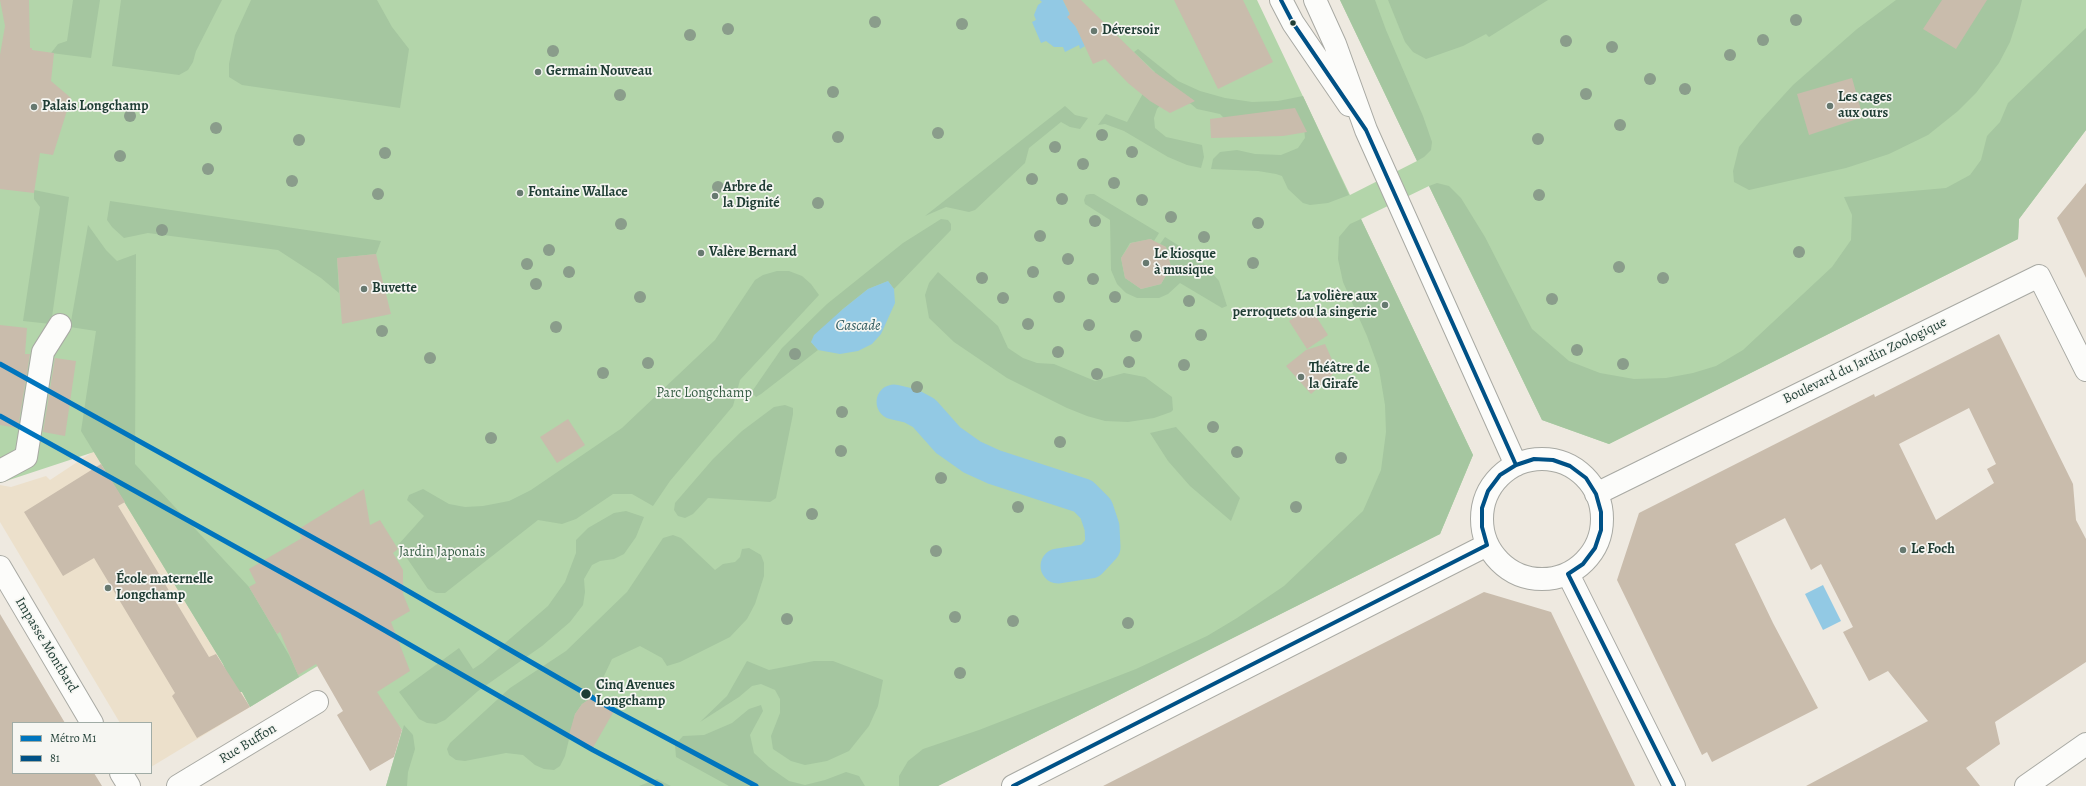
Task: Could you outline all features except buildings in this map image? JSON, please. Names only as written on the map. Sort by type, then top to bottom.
[{"type":"street","points":[[1282,0],[1293,23],[1366,130]]},
{"type":"street","points":[[1315,0],[1335,44],[1366,130],[1516,465]]},
{"type":"street","name":"Boulevard du Jardin Zoologique","points":[[1596,494],[2039,276],[2086,370]]},
{"type":"street","points":[[0,471],[26,457],[43,352],[60,325]]},
{"type":"street","points":[[1534,459],[1552,460],[1570,466],[1586,478],[1596,494],[1602,512],[1601,530],[1595,548],[1583,564],[1568,574],[1550,579],[1530,579],[1508,569],[1498,561],[1487,545],[1482,528],[1482,508],[1488,491],[1500,476],[1516,465],[1534,459]]},
{"type":"street","points":[[1013,786],[1487,545]]},
{"type":"street","name":"Impasse Montbard","points":[[0,567],[91,722]]},
{"type":"street","points":[[1568,574],[1674,786]]},
{"type":"street","name":"Rue Buffon","points":[[178,786],[317,702]]},
{"type":"street","points":[[2026,786],[2086,744]]},
{"type":"street","points":[[122,774],[129,786]]},
{"type":"shaded area","name":"École maternelle Longchamp","points":[[94,451],[223,664],[235,692],[242,692],[250,707],[152,766],[152,722],[119,722],[0,522],[0,485],[11,487],[46,476],[50,480]]},
{"type":"green space","name":"Parc Longchamp","points":[[0,0],[1257,0],[1350,195],[1417,161],[1340,0],[2086,0],[2086,130],[2019,219],[2018,239],[1609,444],[1542,420],[1429,186],[1361,219],[1473,455],[1440,534],[938,786],[386,786],[402,730],[339,653],[250,707],[242,692],[235,692],[223,664],[94,452],[0,483]]},
{"type":"green space","points":[[73,0],[100,0],[91,58],[51,53],[58,44],[67,41]]},
{"type":"green space","points":[[121,0],[222,0],[196,51],[193,62],[188,70],[179,75],[112,66]]},
{"type":"green space","points":[[251,0],[377,0],[392,27],[409,49],[400,108],[242,85],[229,77],[229,64],[235,35]]},
{"type":"green space","points":[[1340,0],[1375,0],[1386,30],[1423,116],[1432,142],[1431,150],[1417,161]]},
{"type":"green space","points":[[1388,0],[1548,0],[1489,37],[1486,34],[1463,46],[1426,59],[1413,52],[1405,42]]},
{"type":"green space","points":[[1896,0],[2022,0],[2010,42],[1999,63],[1976,93],[1958,111],[1928,135],[1889,154],[1846,168],[1749,190],[1734,182],[1733,171],[1739,147],[1760,121],[1793,85],[1857,29]]},
{"type":"green space","points":[[2086,28],[2086,130],[2019,219],[2018,239],[1609,444],[1542,420],[1429,186],[1437,183],[1449,186],[1461,198],[1485,237],[1532,329],[1569,361],[1600,373],[1634,379],[1666,378],[1693,373],[1716,366],[1743,350],[1832,267],[1851,240],[1852,215],[1844,197],[1946,188],[1970,175],[1981,160],[1987,136],[2000,122],[2008,103]]},
{"type":"green space","points":[[1138,49],[1178,81],[1200,91],[1225,98],[1252,102],[1278,101],[1303,96],[1349,195],[1328,203],[1310,205],[1303,203],[1288,189],[1282,176],[1258,171],[1211,169],[1213,159],[1220,152],[1237,150],[1255,154],[1281,155],[1298,148],[1305,138],[1304,127],[1225,119],[1220,114],[1197,109],[1191,104],[1178,98],[1165,99],[1157,109],[1154,118],[1155,128],[1166,137],[1202,145],[1204,157],[1201,168],[1187,165],[1168,157],[1124,131],[1105,124],[1098,125],[1106,114],[1127,122],[1155,72],[1134,52]]},
{"type":"green space","points":[[1065,106],[1075,115],[1088,118],[1080,129],[1070,127],[1061,122],[1029,148],[1025,163],[975,210],[969,212],[946,207],[925,216]]},
{"type":"green space","points":[[34,190],[69,197],[51,324],[23,321],[40,207],[34,199]]},
{"type":"green space","points":[[1094,194],[1159,233],[1154,241],[1151,239],[1130,243],[1121,258],[1125,278],[1141,289],[1161,284],[1171,267],[1166,247],[1160,244],[1165,237],[1200,259],[1219,281],[1227,306],[1222,308],[1180,283],[1168,294],[1159,298],[1137,298],[1126,293],[1117,284],[1111,270],[1110,220],[1085,204],[1084,200],[1086,195]]},
{"type":"green space","points":[[110,201],[381,241],[376,254],[337,258],[339,293],[321,278],[278,250],[148,233],[124,238],[107,220]]},
{"type":"green space","points":[[941,219],[948,220],[951,224],[951,230],[894,289],[888,281],[868,289],[843,309],[811,342],[818,350],[761,394],[756,397],[753,394],[753,390],[782,348],[827,304],[903,243]]},
{"type":"green space","points":[[1361,219],[1473,455],[1440,534],[938,786],[899,786],[899,776],[908,761],[923,749],[979,730],[1136,669],[1207,636],[1237,618],[1284,586],[1363,511],[1381,470],[1386,432],[1385,405],[1379,369],[1367,336],[1343,282],[1338,259],[1339,237],[1350,224]]},
{"type":"green space","points":[[88,225],[106,250],[117,261],[136,254],[135,464],[249,587],[289,655],[299,677],[250,707],[242,692],[235,692],[223,664],[81,431],[96,331],[70,327]]},
{"type":"green space","name":"Jardin Japonais","points":[[777,271],[789,271],[802,276],[811,284],[819,295],[740,380],[733,406],[670,481],[653,506],[632,494],[613,494],[576,519],[562,524],[538,520],[445,593],[436,593],[428,589],[398,545],[424,516],[407,500],[409,495],[423,489],[449,504],[465,507],[483,506],[509,501],[531,490],[622,428],[715,340],[755,280],[763,275]]},
{"type":"green space","points":[[938,272],[998,326],[1008,348],[1023,358],[1037,363],[1054,364],[1095,381],[1124,373],[1145,377],[1172,397],[1173,410],[1154,418],[1128,422],[1105,421],[1067,408],[1007,378],[954,342],[929,318],[925,295],[929,283]]},
{"type":"green space","points":[[785,405],[793,408],[793,414],[776,498],[770,502],[708,498],[693,514],[685,518],[678,516],[674,510],[675,503],[713,459],[742,431],[774,407]]},
{"type":"green space","points":[[1176,427],[1240,498],[1231,521],[1190,486],[1168,461],[1150,433]]},
{"type":"green space","points":[[626,511],[644,517],[636,537],[624,554],[614,559],[600,561],[592,565],[584,579],[585,592],[583,605],[570,622],[542,646],[478,691],[445,720],[436,724],[427,723],[419,719],[399,692],[459,648],[473,669],[482,663],[548,606],[565,582],[576,553],[576,540],[588,528],[614,513]]},
{"type":"green space","points":[[673,535],[681,538],[715,570],[723,564],[735,562],[740,557],[742,549],[749,548],[761,555],[764,563],[764,576],[755,604],[747,619],[730,637],[680,662],[667,666],[662,658],[640,646],[612,659],[603,678],[607,689],[582,704],[575,714],[565,756],[560,766],[554,770],[544,769],[535,765],[523,755],[506,753],[465,761],[456,760],[449,755],[447,749],[450,743],[510,688],[566,651],[627,592],[663,538]]},
{"type":"green space","points":[[747,661],[769,670],[814,661],[833,661],[883,680],[878,706],[869,726],[849,751],[827,761],[805,765],[791,761],[773,749],[771,736],[780,713],[780,699],[775,690],[761,684],[752,686],[739,697],[700,722],[727,696]]},
{"type":"green space","points":[[761,705],[763,711],[750,735],[754,753],[769,767],[789,781],[805,785],[825,780],[846,772],[859,776],[865,786],[729,786],[676,757],[675,745],[683,736],[704,735],[732,723],[749,709]]},
{"type":"green space","points":[[404,725],[413,735],[415,749],[408,772],[407,786],[386,786]]},
{"type":"green space","points":[[657,779],[671,786],[639,786]]},
{"type":"water","points":[[1040,0],[1063,0],[1085,46],[1080,49],[1079,45],[1065,52],[1063,47],[1054,47],[1046,41],[1041,43],[1032,22],[1036,20],[1034,15],[1038,5],[1042,2]]},
{"type":"water","name":"Cascade","points":[[888,281],[894,289],[895,303],[881,334],[872,344],[858,351],[840,354],[818,350],[811,342],[814,335],[868,289]]},
{"type":"water","points":[[1823,585],[1841,621],[1823,630],[1805,594]]},
{"type":"waterway","points":[[894,402],[911,406],[924,413],[948,440],[972,457],[994,467],[1083,496],[1096,509],[1102,527],[1103,547],[1090,561],[1058,566]]},
{"type":"metro line","name":"M1","points":[[0,364],[382,576],[614,710],[756,786]]},
{"type":"metro line","name":"M1","points":[[0,416],[358,615],[593,750],[661,786]]},
{"type":"transit line","name":"81","points":[[1281,0],[1293,23],[1366,130],[1516,465]]},
{"type":"transit line","name":"81","points":[[1013,786],[1487,545],[1482,527],[1482,508],[1488,491],[1500,475],[1516,465],[1534,459],[1553,460],[1570,466],[1586,478],[1596,494],[1601,512],[1601,530],[1595,548],[1583,564],[1568,574],[1674,786]]},
{"type":"place","name":"Déversoir","points":[[1094,31]]},
{"type":"place","name":"Germain Nouveau","points":[[538,72]]},
{"type":"place","name":"Les cages aux ours","points":[[1830,106]]},
{"type":"place","name":"Palais Longchamp","points":[[34,107]]},
{"type":"place","name":"Fontaine Wallace","points":[[520,193]]},
{"type":"place","name":"Arbre de la Dignité","points":[[715,196]]},
{"type":"place","name":"Valère Bernard","points":[[701,253]]},
{"type":"place","name":"Le kiosque à musique","points":[[1146,263]]},
{"type":"place","name":"Buvette","points":[[364,289]]},
{"type":"place","name":"La volière aux perroquets ou la singerie","points":[[1385,305]]},
{"type":"place","name":"Théâtre de la Girafe","points":[[1301,377]]},
{"type":"place","name":"Le Foch","points":[[1903,550]]},
{"type":"place","name":"École maternelle Longchamp","points":[[108,588]]},
{"type":"place","name":"Cinq Avenues Longchamp","points":[[586,694]]}]
